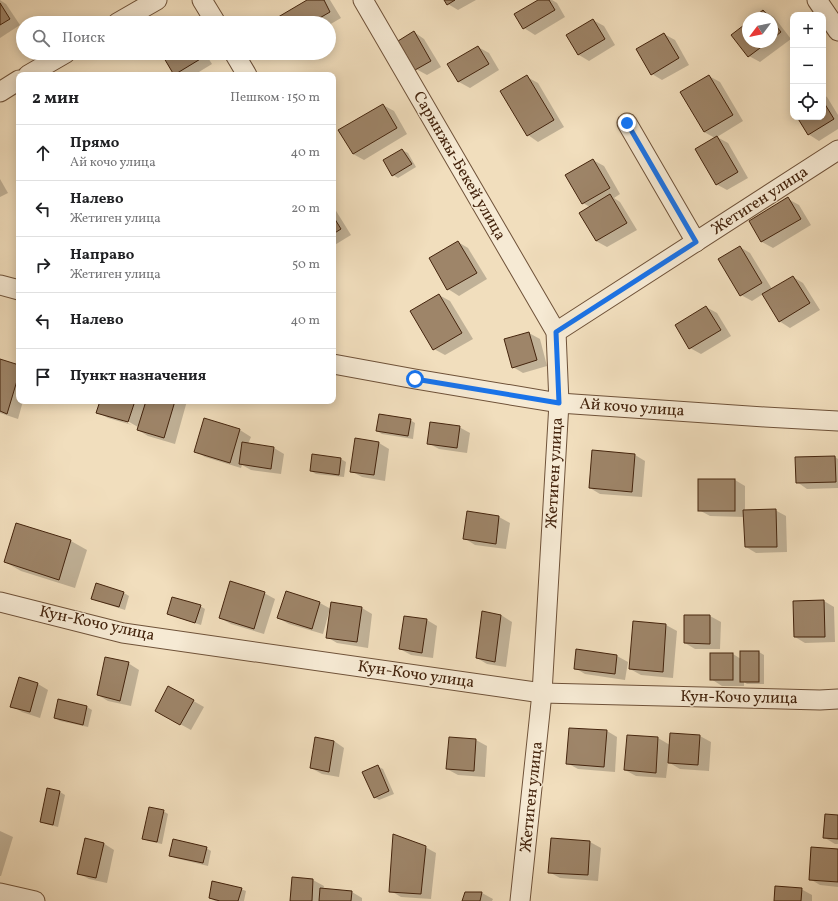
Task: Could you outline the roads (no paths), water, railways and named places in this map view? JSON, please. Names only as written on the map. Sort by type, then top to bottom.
[{"type":"street","points":[[130,16],[157,0]]},
{"type":"street","points":[[202,0],[212,16]]},
{"type":"street","name":"Сарынжы-Бекей улица","points":[[363,0],[556,332]]},
{"type":"street","points":[[817,0],[838,31]]},
{"type":"street","points":[[33,72],[54,60]]},
{"type":"street","points":[[238,60],[245,72]]},
{"type":"street","points":[[0,92],[16,82]]},
{"type":"street","points":[[627,123],[696,242]]},
{"type":"street","name":"Жетиген улица","points":[[520,901],[542,693],[559,403],[556,332],[838,150]]},
{"type":"street","points":[[0,285],[16,289]]},
{"type":"street","name":"Ай кочо улица","points":[[336,365],[559,403],[838,421]]},
{"type":"street","name":"Кун-Кочо улица","points":[[0,602],[123,633],[542,693],[820,700],[838,699]]},
{"type":"street","points":[[0,893],[35,901]]}]
